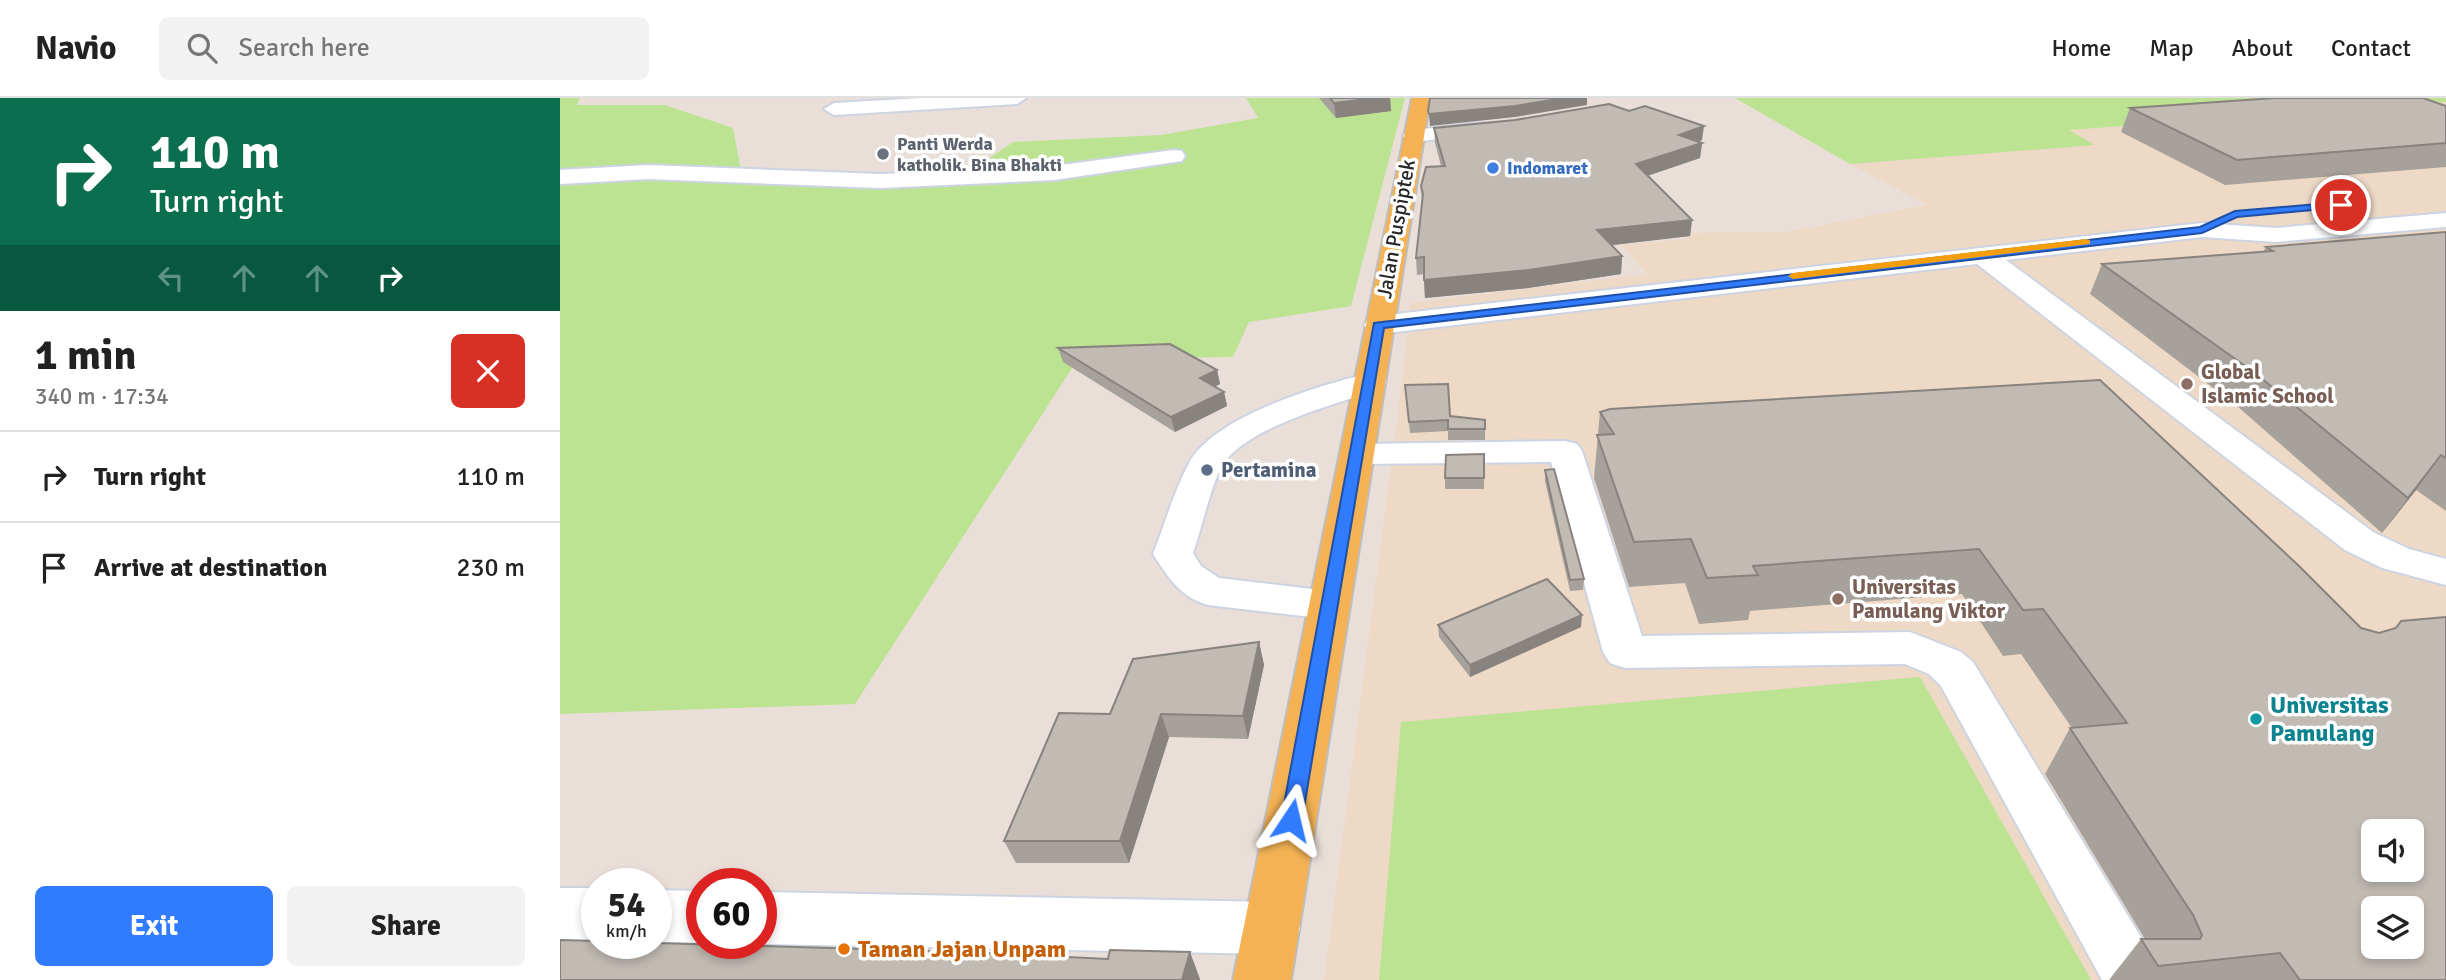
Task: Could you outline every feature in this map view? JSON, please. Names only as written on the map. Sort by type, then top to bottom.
[{"type":"main road","name":"Jalan Puspiptek","points":[[1262,980],[1421,98]]},
{"type":"street","points":[[834,109],[1017,98]]},
{"type":"street","points":[[1413,136],[1503,127]]},
{"type":"street","points":[[560,177],[648,173],[881,181],[1054,173],[1174,156]]},
{"type":"street","points":[[2202,230],[2235,214],[2262,212]]},
{"type":"street","points":[[1378,325],[2202,230],[2276,235],[2446,220]]},
{"type":"street","points":[[1981,254],[2359,541],[2396,559],[2446,572]]},
{"type":"street","points":[[1329,605],[1208,591],[1186,575],[1174,554],[1206,463],[1227,442],[1270,416],[1370,382]]},
{"type":"street","points":[[1357,454],[1577,447],[1625,652],[1910,648],[1945,663],[1957,674],[2134,980]]},
{"type":"street","points":[[560,914],[581,915]]},
{"type":"street","points":[[777,918],[1272,928]]},
{"type":"shaded area","name":"Universitas Pamulang Viktor","points":[[2446,102],[2446,980],[1324,980],[1410,303],[1647,274],[1621,245],[1687,239],[1685,233],[1786,232],[1927,205],[1850,164],[2093,145],[2067,130]]},
{"type":"green space","points":[[560,98],[580,98],[577,105],[665,105],[733,128],[741,170],[835,188],[956,181],[1013,142],[1161,135],[1258,118],[1246,98],[1405,98],[1351,306],[1249,322],[1233,357],[1078,359],[855,704],[560,714]]},
{"type":"green space","points":[[1735,98],[2446,98],[2446,102],[2069,130],[2095,145],[1850,164]]},
{"type":"green space","points":[[1920,677],[2091,980],[1379,980],[1401,722]]},
{"type":"building","points":[[1330,98],[1375,98],[1334,103]]},
{"type":"building","points":[[1430,98],[1564,98],[1515,106],[1429,114]]},
{"type":"building","points":[[2275,98],[2423,98],[2446,106],[2446,143],[2237,160],[2130,108]]},
{"type":"building","points":[[1609,104],[1629,111],[1645,106],[1704,126],[1679,135],[1702,143],[1636,164],[1692,220],[1597,230],[1622,256],[1529,270],[1424,280],[1424,257],[1416,258],[1423,194],[1421,186],[1426,167],[1445,166],[1434,128],[1515,120]]},
{"type":"building","points":[[2446,232],[2446,458],[2441,455],[2408,498],[2255,373],[2102,264],[2273,251],[2266,247]]},
{"type":"building","points":[[1170,344],[1217,370],[1200,378],[1224,392],[1171,417],[1058,348]]},
{"type":"building","name":"Universitas Pamulang","points":[[2100,380],[2299,566],[2361,628],[2379,633],[2396,628],[2401,621],[2446,617],[2446,980],[2300,980],[2280,953],[2158,966],[2141,939],[2200,939],[2202,935],[2193,915],[2070,728],[2127,723],[2043,609],[2023,610],[1979,549],[1753,566],[1758,575],[1707,578],[1691,539],[1634,542],[1597,435],[1614,434],[1600,412],[1610,409]]},
{"type":"building","points":[[1448,384],[1450,416],[1485,420],[1485,429],[1448,429],[1448,420],[1409,422],[1405,385]]},
{"type":"building","points":[[1484,454],[1484,478],[1445,478],[1446,455]]},
{"type":"building","points":[[1554,469],[1584,579],[1570,580],[1545,470]]},
{"type":"building","points":[[1547,579],[1582,615],[1470,665],[1438,625]]},
{"type":"building","points":[[1259,642],[1243,716],[1161,714],[1120,841],[1004,841],[1059,713],[1110,714],[1133,659]]},
{"type":"building","points":[[560,940],[581,941],[581,959],[672,959],[672,943],[686,944],[686,959],[777,959],[777,947],[1108,959],[1110,950],[1190,952],[1182,980],[560,980]]},
{"type":"slow traffic","points":[[1793,276],[2086,242]]},
{"type":"place","name":"Panti Werda katholik. Bina Bhakti","points":[[883,154]]},
{"type":"place","name":"Indomaret","points":[[1493,168]]},
{"type":"place","name":"Global Islamic School","points":[[2187,384]]},
{"type":"place","name":"Pertamina","points":[[1207,470]]},
{"type":"place","name":"Universitas Pamulang Viktor","points":[[1838,599]]},
{"type":"place","name":"Universitas Pamulang","points":[[2256,719]]},
{"type":"place","name":"Taman Jajan Unpam","points":[[844,949]]},
{"type":"route","points":[[1291,820],[1378,325],[2202,230],[2235,214],[2341,205]]}]
